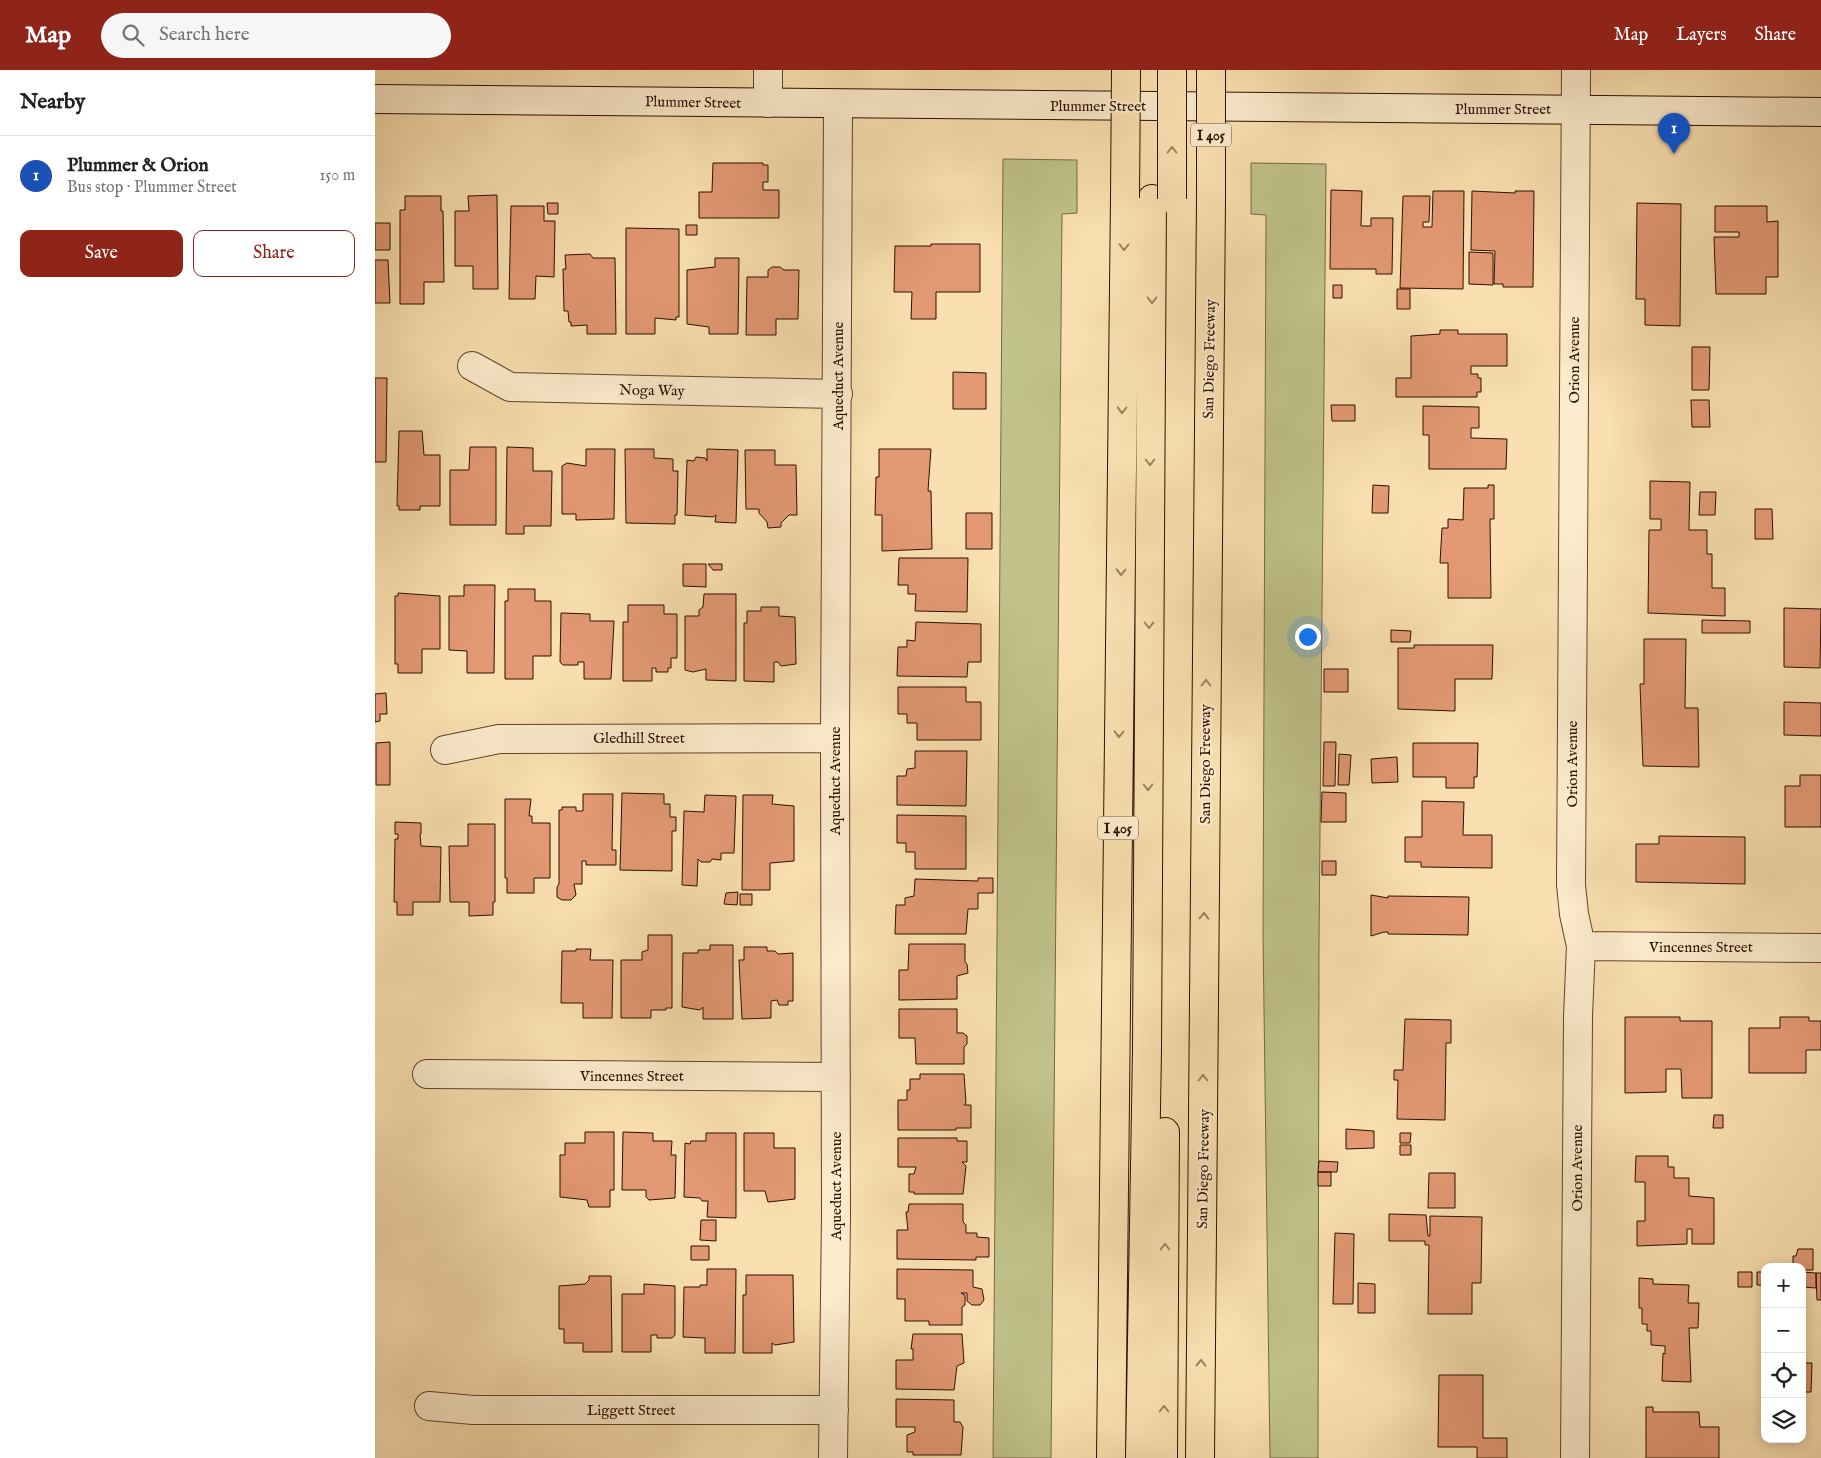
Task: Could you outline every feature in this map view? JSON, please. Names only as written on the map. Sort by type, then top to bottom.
[{"type":"highway","name":"I 405","points":[[1111,1458],[1126,70]]},
{"type":"highway","points":[[1153,70],[1162,199],[1163,1458]]},
{"type":"highway","points":[[1140,1458],[1162,199],[1172,70]]},
{"type":"highway","name":"San Diego Freeway","points":[[1200,1458],[1211,70]]},
{"type":"street","points":[[768,70],[768,103]]},
{"type":"street","name":"Orion Avenue","points":[[1575,1458],[1577,1016],[1581,946],[1574,914],[1571,885],[1576,70]]},
{"type":"street","name":"Plummer Street","points":[[375,100],[1821,112]]},
{"type":"street","name":"Aqueduct Avenue","points":[[833,1458],[836,1077],[835,738],[838,104]]},
{"type":"street","name":"Noga Way","points":[[472,366],[510,387],[838,394]]},
{"type":"street","name":"Gledhill Street","points":[[445,750],[499,739],[835,738]]},
{"type":"street","name":"Vincennes Street","points":[[1581,946],[1821,948]]},
{"type":"street","name":"Vincennes Street","points":[[427,1074],[836,1077]]},
{"type":"street","name":"Liggett Street","points":[[429,1406],[473,1410],[834,1410]]},
{"type":"green space","points":[[1003,159],[1077,160],[1077,213],[1062,214],[1051,1458],[993,1458]]},
{"type":"green space","points":[[1251,163],[1326,164],[1319,942],[1318,1458],[1270,1458],[1263,933],[1266,215],[1251,214]]},
{"type":"building","points":[[713,163],[763,163],[763,165],[768,165],[768,182],[763,182],[763,190],[779,190],[779,218],[699,218],[699,192],[712,192]]},
{"type":"building","points":[[1331,190],[1362,191],[1361,226],[1371,226],[1371,218],[1393,218],[1392,274],[1376,274],[1376,269],[1330,269]]},
{"type":"building","points":[[1433,191],[1464,191],[1463,289],[1400,288],[1403,196],[1430,196],[1429,222],[1423,222],[1423,227],[1432,227]]},
{"type":"building","points":[[1472,191],[1515,193],[1515,191],[1534,191],[1533,287],[1503,287],[1503,284],[1494,284],[1495,251],[1471,250]]},
{"type":"building","points":[[497,195],[498,289],[473,289],[473,266],[455,266],[455,211],[469,211],[468,196]]},
{"type":"building","points":[[405,196],[441,196],[444,282],[424,282],[424,304],[400,304],[400,210],[405,210]]},
{"type":"building","points":[[547,203],[558,203],[558,214],[548,214]]},
{"type":"building","points":[[1637,203],[1681,204],[1680,326],[1645,325],[1645,299],[1636,299]]},
{"type":"building","points":[[511,206],[544,206],[544,221],[555,221],[554,277],[536,276],[535,299],[509,299]]},
{"type":"building","points":[[1715,206],[1767,206],[1767,222],[1778,221],[1778,277],[1766,277],[1766,294],[1716,294],[1714,237],[1739,237],[1739,232],[1715,232]]},
{"type":"building","points":[[375,223],[390,223],[390,250],[375,250]]},
{"type":"building","points":[[686,225],[697,225],[697,235],[686,235]]},
{"type":"building","points":[[626,228],[679,229],[679,317],[676,317],[676,320],[655,318],[655,334],[626,334]]},
{"type":"building","points":[[931,244],[980,244],[980,292],[936,292],[936,319],[911,319],[912,292],[894,292],[895,246],[931,246]]},
{"type":"building","points":[[1469,252],[1493,253],[1493,285],[1469,284]]},
{"type":"building","points":[[590,254],[593,258],[615,258],[616,334],[587,334],[587,325],[571,326],[568,311],[564,311],[563,269],[566,269],[565,255]]},
{"type":"building","points":[[715,258],[739,258],[738,334],[709,334],[709,327],[687,324],[687,270],[715,267]]},
{"type":"building","points":[[375,260],[388,260],[390,303],[375,303]]},
{"type":"building","points":[[772,267],[780,267],[784,270],[799,270],[798,319],[776,319],[776,335],[746,335],[747,277],[768,277],[768,270]]},
{"type":"building","points":[[1333,285],[1342,285],[1342,298],[1333,298]]},
{"type":"building","points":[[1397,289],[1410,289],[1410,309],[1397,309]]},
{"type":"building","points":[[1440,330],[1458,330],[1458,334],[1507,334],[1507,366],[1471,366],[1471,374],[1478,374],[1478,378],[1481,378],[1481,392],[1477,392],[1477,397],[1396,397],[1396,378],[1411,378],[1411,336],[1440,334]]},
{"type":"building","points":[[1692,347],[1710,347],[1709,390],[1692,390]]},
{"type":"building","points":[[953,372],[986,373],[986,409],[953,409]]},
{"type":"building","points":[[375,378],[387,378],[386,462],[375,462]]},
{"type":"building","points":[[1691,400],[1709,400],[1710,427],[1692,427]]},
{"type":"building","points":[[1331,405],[1355,405],[1355,421],[1332,421]]},
{"type":"building","points":[[1423,406],[1479,407],[1479,428],[1471,428],[1471,438],[1507,439],[1506,469],[1429,469],[1429,435],[1423,435]]},
{"type":"building","points":[[399,431],[422,431],[424,455],[440,455],[440,506],[420,506],[420,510],[399,510],[399,506],[397,506]]},
{"type":"building","points":[[470,447],[496,447],[496,525],[450,525],[450,470],[469,470]]},
{"type":"building","points":[[507,447],[533,448],[533,471],[552,471],[551,526],[524,526],[524,534],[506,534]]},
{"type":"building","points":[[586,449],[615,449],[614,519],[576,520],[576,514],[562,514],[562,466],[567,463],[586,466]]},
{"type":"building","points":[[625,449],[654,449],[654,458],[673,459],[673,471],[678,471],[675,524],[626,523]]},
{"type":"building","points":[[707,449],[738,450],[736,523],[715,522],[716,515],[713,517],[685,515],[687,460],[694,461],[696,457],[705,458],[707,461]]},
{"type":"building","points":[[879,449],[931,449],[928,491],[931,491],[932,549],[882,551],[882,515],[875,515],[876,477],[879,477]]},
{"type":"building","points":[[745,450],[775,450],[775,465],[796,465],[797,515],[789,515],[781,523],[781,527],[768,528],[767,522],[759,513],[759,509],[746,509]]},
{"type":"building","points":[[1650,481],[1690,482],[1689,530],[1707,530],[1707,554],[1712,554],[1712,588],[1725,588],[1725,616],[1648,613],[1649,530],[1661,530],[1661,519],[1650,519]]},
{"type":"building","points":[[1373,485],[1389,486],[1388,513],[1372,513]]},
{"type":"building","points":[[1488,485],[1494,485],[1494,519],[1490,519],[1491,598],[1448,598],[1448,563],[1440,563],[1442,528],[1448,528],[1448,519],[1463,520],[1464,488],[1488,488]]},
{"type":"building","points":[[1700,492],[1716,492],[1715,515],[1699,515]]},
{"type":"building","points":[[1755,509],[1772,509],[1773,539],[1755,539]]},
{"type":"building","points":[[966,513],[992,513],[992,549],[966,549]]},
{"type":"building","points":[[899,558],[968,558],[967,612],[915,611],[916,594],[908,594],[908,585],[898,585]]},
{"type":"building","points":[[683,564],[706,564],[706,587],[683,586]]},
{"type":"building","points":[[708,564],[722,564],[722,570],[713,570]]},
{"type":"building","points":[[464,585],[495,585],[494,673],[467,673],[467,651],[449,650],[449,596],[464,596]]},
{"type":"building","points":[[508,589],[535,589],[535,601],[551,601],[551,656],[533,656],[533,679],[505,679],[505,601],[508,601]]},
{"type":"building","points":[[398,593],[440,596],[440,649],[422,649],[422,673],[398,673],[398,664],[395,664],[395,596],[398,596]]},
{"type":"building","points":[[704,594],[736,594],[736,681],[706,680],[706,669],[693,672],[685,670],[685,616],[699,616],[699,610],[703,607]]},
{"type":"building","points":[[628,605],[664,605],[664,614],[677,614],[677,658],[671,658],[671,668],[668,668],[668,672],[656,672],[656,668],[652,668],[652,681],[623,681],[623,622],[628,622]]},
{"type":"building","points":[[761,607],[779,607],[779,616],[795,617],[796,664],[781,666],[778,662],[774,662],[774,682],[744,681],[744,623],[747,623],[747,611],[761,611]]},
{"type":"building","points":[[1784,608],[1821,609],[1820,668],[1784,667]]},
{"type":"building","points":[[561,613],[590,614],[590,621],[614,621],[611,679],[584,679],[584,662],[578,662],[578,665],[563,665],[560,662]]},
{"type":"building","points":[[1702,620],[1750,621],[1750,633],[1702,633]]},
{"type":"building","points":[[916,622],[981,624],[981,662],[968,662],[967,677],[897,676],[898,647],[907,647],[907,640],[915,641]]},
{"type":"building","points":[[1391,630],[1411,631],[1410,642],[1391,642]]},
{"type":"building","points":[[1644,639],[1686,639],[1685,708],[1698,708],[1699,767],[1643,766],[1640,684],[1644,684]]},
{"type":"building","points":[[1414,645],[1493,645],[1492,679],[1455,679],[1455,711],[1398,709],[1398,648],[1414,648]]},
{"type":"building","points":[[1324,669],[1348,669],[1348,692],[1324,692]]},
{"type":"building","points":[[898,687],[966,687],[966,702],[981,702],[981,740],[917,740],[917,723],[907,723],[907,714],[898,714]]},
{"type":"building","points":[[386,693],[387,714],[380,714],[380,721],[375,722],[375,694]]},
{"type":"building","points":[[1784,702],[1821,703],[1821,736],[1784,735]]},
{"type":"building","points":[[390,742],[390,785],[376,785],[376,743]]},
{"type":"building","points":[[1324,742],[1336,742],[1335,786],[1323,786]]},
{"type":"building","points":[[1413,743],[1478,743],[1477,777],[1474,777],[1474,788],[1446,788],[1446,777],[1413,777]]},
{"type":"building","points":[[915,751],[967,751],[966,806],[897,805],[897,776],[906,776],[907,769],[915,768]]},
{"type":"building","points":[[1339,754],[1351,755],[1349,785],[1338,785]]},
{"type":"building","points":[[1397,757],[1398,782],[1372,783],[1371,759]]},
{"type":"building","points":[[1800,775],[1821,775],[1821,827],[1785,827],[1785,786],[1800,786]]},
{"type":"building","points":[[1322,792],[1346,793],[1346,822],[1321,822]]},
{"type":"building","points":[[622,793],[664,794],[664,804],[670,804],[670,817],[676,817],[676,831],[672,831],[672,871],[620,870]]},
{"type":"building","points":[[583,794],[613,794],[612,850],[616,850],[616,865],[586,865],[586,861],[582,861],[582,884],[574,884],[576,895],[571,900],[562,900],[557,897],[557,887],[559,884],[559,810],[562,810],[562,807],[576,807],[576,811],[583,811]]},
{"type":"building","points":[[705,795],[736,796],[734,853],[721,853],[721,860],[712,859],[710,862],[701,862],[698,859],[697,886],[682,885],[684,811],[704,812]]},
{"type":"building","points":[[743,795],[773,795],[772,804],[794,806],[794,861],[770,863],[770,890],[742,890]]},
{"type":"building","points":[[505,799],[531,799],[529,816],[532,816],[532,823],[550,823],[550,878],[534,878],[534,893],[507,893],[507,878],[505,878]]},
{"type":"building","points":[[1422,801],[1464,802],[1463,835],[1492,835],[1492,868],[1421,867],[1421,862],[1405,862],[1405,837],[1422,837]]},
{"type":"building","points":[[897,815],[966,816],[966,869],[915,869],[915,852],[906,852],[906,843],[897,843]]},
{"type":"building","points":[[395,822],[421,823],[421,846],[441,847],[440,902],[413,902],[413,915],[397,915],[397,902],[394,902],[395,839],[398,839],[398,834],[395,834]]},
{"type":"building","points":[[468,824],[495,824],[495,902],[493,902],[493,915],[469,916],[469,902],[450,902],[449,846],[468,846]]},
{"type":"building","points":[[1659,836],[1745,837],[1745,884],[1636,882],[1636,844],[1659,844]]},
{"type":"building","points":[[1322,861],[1336,861],[1336,875],[1322,875]]},
{"type":"building","points":[[978,878],[993,878],[993,893],[978,893],[978,909],[968,909],[966,934],[895,934],[896,905],[905,905],[905,898],[914,896],[915,879],[978,881]]},
{"type":"building","points":[[738,892],[737,905],[724,904],[726,893]]},
{"type":"building","points":[[740,894],[752,894],[752,905],[740,905]]},
{"type":"building","points":[[1371,895],[1388,898],[1388,896],[1469,897],[1468,935],[1388,934],[1388,932],[1384,932],[1371,936]]},
{"type":"building","points":[[648,935],[672,935],[672,1008],[651,1010],[651,1018],[621,1018],[621,960],[642,960],[642,952],[648,950]]},
{"type":"building","points":[[909,944],[965,944],[965,962],[968,973],[957,976],[957,999],[899,1000],[899,970],[908,970]]},
{"type":"building","points":[[710,945],[733,945],[733,1019],[703,1019],[703,1007],[700,1010],[682,1007],[683,953],[698,953],[698,950],[710,950]]},
{"type":"building","points":[[744,947],[767,947],[767,951],[775,951],[778,954],[793,953],[793,1001],[788,1001],[788,1005],[779,1005],[777,1000],[771,1001],[771,1018],[742,1019],[739,960],[744,960]]},
{"type":"building","points":[[576,949],[591,949],[590,960],[613,960],[612,1018],[583,1018],[583,1003],[561,1003],[562,951],[576,951]]},
{"type":"building","points":[[899,1009],[957,1009],[957,1033],[963,1033],[967,1036],[967,1044],[964,1047],[964,1064],[916,1064],[915,1038],[899,1038]]},
{"type":"building","points":[[1625,1017],[1680,1017],[1680,1021],[1712,1021],[1712,1098],[1682,1098],[1681,1069],[1666,1069],[1666,1092],[1625,1093]]},
{"type":"building","points":[[1780,1017],[1809,1017],[1809,1021],[1821,1021],[1821,1050],[1806,1050],[1806,1073],[1749,1073],[1749,1028],[1780,1028]]},
{"type":"building","points":[[1405,1019],[1451,1020],[1451,1043],[1446,1043],[1445,1120],[1397,1119],[1398,1080],[1394,1080],[1394,1070],[1403,1070]]},
{"type":"building","points":[[920,1074],[964,1074],[966,1103],[964,1105],[971,1105],[971,1128],[956,1128],[956,1130],[898,1130],[898,1100],[907,1100],[907,1090],[910,1090],[910,1079],[920,1079]]},
{"type":"building","points":[[1714,1115],[1723,1115],[1723,1128],[1713,1128]]},
{"type":"building","points":[[1346,1129],[1374,1131],[1374,1148],[1346,1149]]},
{"type":"building","points":[[585,1132],[614,1132],[614,1190],[610,1190],[610,1207],[589,1207],[587,1200],[560,1197],[560,1155],[565,1155],[565,1143],[585,1143]]},
{"type":"building","points":[[623,1132],[653,1133],[653,1141],[672,1141],[671,1155],[676,1155],[675,1198],[649,1200],[646,1197],[646,1190],[622,1190]]},
{"type":"building","points":[[706,1133],[736,1133],[736,1218],[707,1217],[708,1201],[702,1201],[700,1198],[684,1197],[685,1143],[706,1141]]},
{"type":"building","points":[[744,1133],[774,1133],[774,1148],[795,1148],[795,1199],[768,1202],[765,1191],[744,1191]]},
{"type":"building","points":[[1400,1133],[1411,1133],[1410,1143],[1400,1143]]},
{"type":"building","points":[[898,1138],[957,1138],[957,1141],[967,1141],[967,1162],[962,1162],[966,1166],[963,1194],[914,1194],[914,1192],[909,1192],[909,1174],[914,1174],[916,1167],[898,1167]]},
{"type":"building","points":[[1400,1145],[1411,1145],[1411,1155],[1400,1155]]},
{"type":"building","points":[[1636,1156],[1668,1156],[1668,1167],[1674,1167],[1674,1178],[1689,1178],[1689,1196],[1714,1198],[1714,1244],[1692,1244],[1692,1229],[1687,1229],[1687,1244],[1637,1246],[1637,1221],[1645,1221],[1645,1182],[1635,1182]]},
{"type":"building","points":[[1319,1161],[1338,1162],[1337,1172],[1318,1172]]},
{"type":"building","points":[[1318,1172],[1331,1172],[1331,1186],[1318,1186]]},
{"type":"building","points":[[1429,1173],[1455,1173],[1455,1208],[1428,1208]]},
{"type":"building","points":[[909,1204],[963,1204],[963,1222],[966,1225],[966,1233],[977,1233],[977,1237],[989,1238],[989,1257],[976,1257],[976,1260],[897,1259],[897,1230],[908,1230],[906,1212],[908,1212]]},
{"type":"building","points":[[1389,1214],[1426,1215],[1428,1236],[1430,1236],[1430,1216],[1482,1217],[1481,1283],[1472,1283],[1472,1314],[1428,1314],[1429,1245],[1425,1245],[1425,1241],[1389,1241]]},
{"type":"building","points":[[701,1220],[716,1220],[716,1241],[700,1240]]},
{"type":"building","points":[[1335,1233],[1354,1234],[1353,1304],[1333,1304]]},
{"type":"building","points":[[691,1246],[709,1246],[709,1260],[691,1260]]},
{"type":"building","points":[[1798,1249],[1813,1249],[1813,1270],[1806,1270],[1806,1263],[1793,1263],[1793,1256],[1796,1256]]},
{"type":"building","points":[[707,1269],[736,1269],[735,1353],[705,1353],[705,1338],[683,1337],[684,1287],[707,1285]]},
{"type":"building","points":[[897,1269],[973,1270],[973,1287],[982,1289],[984,1300],[980,1305],[972,1305],[967,1301],[967,1293],[961,1293],[965,1295],[965,1305],[962,1307],[962,1325],[929,1325],[929,1321],[905,1321],[905,1299],[897,1299]]},
{"type":"building","points":[[1738,1272],[1752,1272],[1752,1287],[1738,1287]]},
{"type":"building","points":[[1757,1272],[1761,1272],[1761,1285],[1757,1285]]},
{"type":"building","points":[[1806,1272],[1816,1273],[1816,1288],[1806,1287]]},
{"type":"building","points":[[1816,1273],[1821,1273],[1821,1300],[1817,1300]]},
{"type":"building","points":[[746,1275],[793,1275],[794,1342],[775,1345],[772,1343],[772,1353],[743,1353],[743,1295],[746,1295]]},
{"type":"building","points":[[589,1276],[611,1276],[612,1352],[583,1352],[583,1343],[564,1343],[564,1329],[559,1329],[559,1286],[585,1284],[589,1280]]},
{"type":"building","points":[[1639,1278],[1653,1279],[1653,1284],[1689,1285],[1688,1303],[1699,1303],[1698,1328],[1689,1328],[1691,1382],[1662,1381],[1665,1346],[1651,1345],[1651,1331],[1647,1331],[1647,1324],[1642,1324],[1642,1308],[1639,1308]]},
{"type":"building","points":[[1358,1283],[1375,1284],[1375,1313],[1358,1313]]},
{"type":"building","points":[[644,1284],[675,1286],[675,1335],[672,1338],[657,1338],[657,1335],[651,1335],[651,1352],[622,1352],[622,1294],[644,1294]]},
{"type":"building","points":[[913,1334],[962,1334],[964,1363],[957,1366],[954,1390],[896,1389],[896,1360],[913,1360],[913,1349],[911,1349]]},
{"type":"building","points":[[1806,1363],[1812,1363],[1811,1392],[1806,1392]]},
{"type":"building","points":[[1439,1375],[1483,1375],[1483,1438],[1507,1438],[1507,1458],[1477,1458],[1477,1447],[1438,1447]]},
{"type":"building","points":[[896,1399],[954,1400],[954,1422],[960,1422],[963,1427],[961,1455],[913,1455],[913,1452],[907,1452],[907,1435],[915,1432],[915,1427],[896,1427]]},
{"type":"building","points":[[1646,1407],[1653,1407],[1653,1412],[1699,1412],[1700,1427],[1719,1427],[1719,1458],[1646,1458]]},
{"type":"place","name":"Plummer & Orion","points":[[1674,154]]}]
